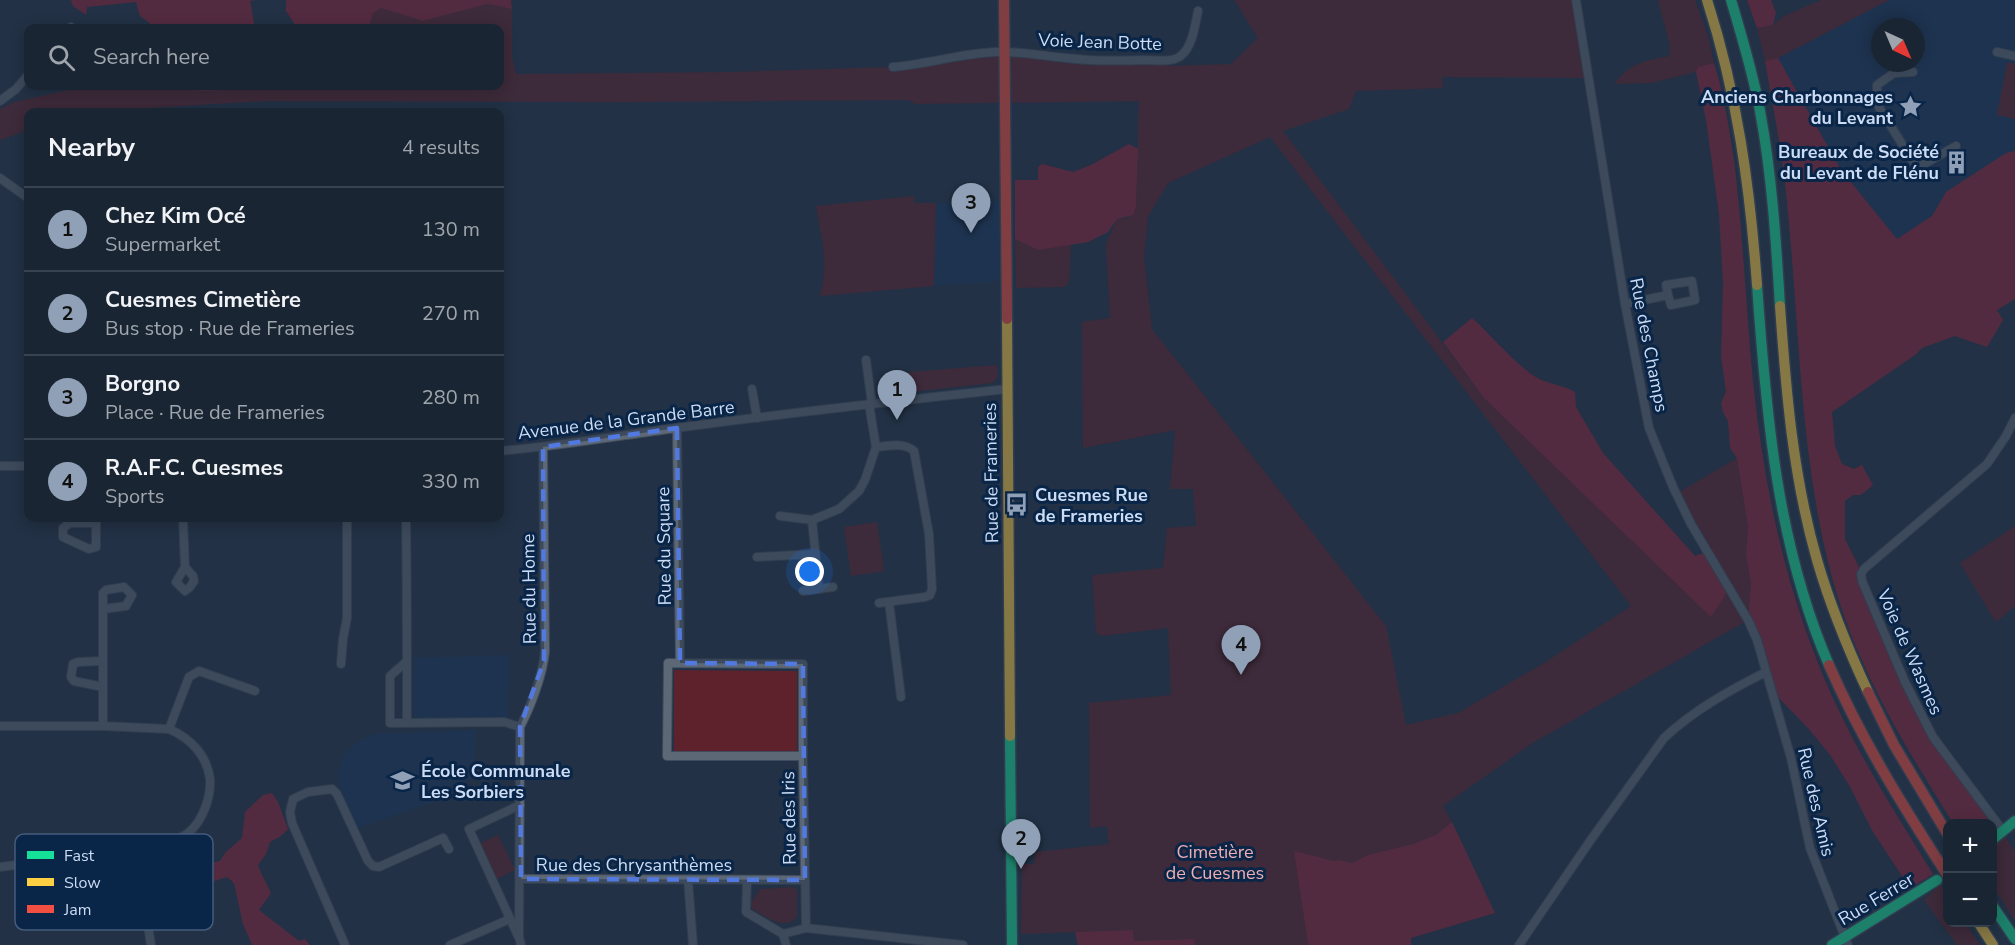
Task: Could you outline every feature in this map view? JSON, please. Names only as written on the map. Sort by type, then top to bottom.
[{"type":"main road","name":"Rue de Frameries","points":[[1004,0],[1012,945]]},
{"type":"main road","points":[[1707,0],[1729,73],[1746,169],[1766,411],[1781,506],[1791,552],[1808,607],[1839,687],[1860,730],[1942,878]]},
{"type":"main road","points":[[1731,0],[1737,16],[1761,117],[1768,165],[1794,454],[1813,546],[1841,636],[1860,678],[1880,720],[1943,828]]},
{"type":"main road","points":[[1997,836],[2015,821]]},
{"type":"main road","name":"Rue Ferrer","points":[[1832,945],[1847,940],[1942,878]]},
{"type":"main road","points":[[1997,912],[2015,939]]},
{"type":"main road","points":[[1981,927],[1993,945]]},
{"type":"street","name":"Rue des Champs","points":[[1576,0],[1625,304],[1649,428],[1691,524],[1748,620],[1757,640],[1766,672]]},
{"type":"street","name":"Voie Jean Botte","points":[[893,67],[917,65],[966,55],[1004,52],[1068,59],[1120,61],[1175,59],[1185,51],[1189,44],[1198,11]]},
{"type":"street","points":[[1996,52],[2015,56]]},
{"type":"street","points":[[1913,72],[1894,73],[1876,85],[1877,104],[1917,168],[1956,146]]},
{"type":"street","points":[[0,101],[24,80]]},
{"type":"street","points":[[0,178],[24,195]]},
{"type":"street","points":[[1625,304],[1668,295]]},
{"type":"street","points":[[780,516],[812,520],[839,509],[859,491],[876,447],[866,360]]},
{"type":"street","name":"Avenue de la Grande Barre","points":[[752,389],[757,418]]},
{"type":"street","name":"Avenue de la Grande Barre","points":[[504,451],[1007,389]]},
{"type":"street","name":"Voie de Wasmes","points":[[2003,831],[1933,737],[1905,682],[1861,574],[1987,464],[2015,418]]},
{"type":"street","name":"Rue du Square","points":[[677,428],[680,663]]},
{"type":"street","points":[[876,447],[902,445],[909,446],[914,452],[929,534],[932,590],[930,595],[879,603]]},
{"type":"street","name":"Rue du Home","points":[[520,727],[526,716],[544,661],[545,651],[543,447]]},
{"type":"street","points":[[0,466],[24,466]]},
{"type":"street","points":[[812,520],[819,589]]},
{"type":"street","points":[[79,522],[70,523],[63,528],[63,537],[89,549],[96,547],[96,522]]},
{"type":"street","points":[[183,522],[185,567]]},
{"type":"street","points":[[341,664],[347,618],[347,522]]},
{"type":"street","points":[[406,522],[407,723]]},
{"type":"street","points":[[757,557],[815,554]]},
{"type":"street","points":[[803,591],[833,587]]},
{"type":"street","points":[[889,603],[901,697]]},
{"type":"street","points":[[103,609],[104,726]]},
{"type":"street","points":[[407,661],[390,676],[390,723],[504,722],[520,727],[520,941]]},
{"type":"street","points":[[103,662],[78,662],[73,664],[71,669],[74,681],[103,687]]},
{"type":"street","points":[[680,663],[668,663],[667,756],[803,756]]},
{"type":"street","name":"Rue des Iris","points":[[680,663],[803,664],[805,880]]},
{"type":"street","points":[[169,729],[189,678],[199,671],[255,691]]},
{"type":"street","points":[[1519,945],[1664,738],[1677,726],[1729,690],[1766,672]]},
{"type":"street","name":"Rue des Amis","points":[[1766,672],[1791,758],[1810,848],[1822,884],[1847,940]]},
{"type":"street","points":[[0,726],[104,726],[169,729],[187,738],[195,745],[204,759],[210,788],[208,800],[198,821],[185,834]]},
{"type":"street","points":[[345,945],[292,823],[290,812],[293,799],[308,792],[332,789],[368,861],[373,866],[379,867],[443,838],[449,849]]},
{"type":"street","points":[[520,805],[469,829],[520,941]]},
{"type":"street","points":[[0,867],[15,865]]},
{"type":"street","name":"Rue des Chrysanthèmes","points":[[520,879],[805,880]]},
{"type":"street","points":[[688,880],[693,945]]},
{"type":"street","points":[[805,880],[806,928]]},
{"type":"street","name":"Rue des Chrysanthèmes","points":[[747,881],[746,912],[783,934]]},
{"type":"street","points":[[450,945],[510,919]]},
{"type":"street","points":[[786,945],[783,934],[806,928],[963,945]]},
{"type":"street","points":[[149,930],[151,945]]},
{"type":"highlighted area","points":[[677,428],[680,663],[803,664],[805,880],[521,879],[520,727],[544,661],[543,447]]},
{"type":"shaded area","points":[[71,0],[255,0],[250,1],[254,24],[151,24],[140,16],[136,2],[87,7],[86,15],[73,6]]},
{"type":"shaded area","points":[[286,0],[511,0],[512,9],[487,4],[423,21],[381,8],[373,13],[370,24],[294,24],[286,11]]},
{"type":"shaded area","points":[[1747,0],[1771,0],[1776,13],[1773,25],[1757,28]]},
{"type":"shaded area","name":"Anciens Charbonnages du Levant","points":[[1889,0],[2015,0],[2015,151],[2006,153],[1946,192],[1932,216],[1897,239],[1841,170],[1778,58]]},
{"type":"shaded area","points":[[1778,58],[1841,170],[1897,239],[1932,216],[1946,192],[2006,153],[2015,151],[2015,299],[1997,310],[2003,320],[1987,347],[1955,336],[1922,348],[1832,412],[1835,446],[1842,464],[1854,469],[1862,465],[1873,485],[1861,495],[1853,495],[1845,501],[1845,539],[1916,706],[1986,809],[1988,819],[1951,819],[1901,736],[1869,676],[1843,614],[1833,581],[1822,536],[1807,444],[1786,194],[1765,61]]},
{"type":"shaded area","points":[[1714,63],[1734,160],[1753,382],[1773,511],[1794,595],[1824,677],[1874,777],[1933,874],[1910,888],[1873,832],[1849,785],[1830,755],[1808,728],[1772,691],[1748,620],[1751,584],[1746,555],[1748,527],[1737,458],[1730,448],[1728,421],[1721,403],[1726,392],[1721,356],[1723,284],[1719,214],[1706,120],[1696,72],[1698,67]]},
{"type":"shaded area","points":[[1129,144],[1138,149],[1136,207],[1133,215],[1117,219],[1108,232],[1088,242],[1038,250],[1015,239],[1015,180],[1038,180],[1038,167],[1042,164],[1073,172]]},
{"type":"shaded area","points":[[999,201],[999,281],[934,286],[936,203]]},
{"type":"shaded area","points":[[1472,318],[1531,374],[1575,392],[1576,407],[1603,453],[1695,556],[1706,552],[1729,589],[1711,617],[1484,398],[1443,342]]},
{"type":"shaded area","name":"École Communale Les Sorbiers","points":[[509,655],[508,717],[419,719],[414,715],[414,658]]},
{"type":"shaded area","name":"École Communale Les Sorbiers","points":[[475,730],[474,776],[440,800],[357,828],[340,786],[338,774],[344,755],[357,742],[373,734]]},
{"type":"shaded area","points":[[272,793],[278,802],[288,829],[270,842],[266,854],[258,865],[271,893],[259,910],[299,941],[305,939],[310,945],[252,945],[243,924],[234,883],[227,877],[213,881],[213,862],[220,861],[226,852],[242,838],[245,812],[263,795]]},
{"type":"shaded area","points":[[1452,822],[1495,913],[1411,938],[1411,945],[1310,945],[1308,943],[1294,851],[1352,863],[1368,855],[1413,844],[1436,835]]},
{"type":"shaded area","points":[[1133,930],[1134,941],[1194,939],[1195,945],[1078,945],[1075,932]]},
{"type":"green space","name":"Cimetière de Cuesmes","points":[[1234,0],[1576,0],[1589,78],[1442,77],[1443,88],[1356,91],[1349,109],[1283,131],[1484,398],[1592,501],[1729,589],[1676,494],[1737,458],[1748,527],[1746,555],[1751,584],[1748,620],[1531,744],[1443,806],[1452,822],[1436,835],[1413,844],[1368,855],[1352,863],[1334,861],[1308,943],[1310,945],[1195,945],[1193,939],[1134,941],[1133,930],[1021,934],[1022,864],[1034,864],[1035,852],[1109,844],[1107,826],[1090,828],[1089,703],[1171,695],[1168,628],[1101,636],[1096,633],[1092,575],[1163,568],[1167,528],[1196,526],[1193,489],[1170,489],[1175,430],[1083,448],[1082,322],[1110,318],[1106,244],[1117,219],[1127,218],[1136,207],[1139,101],[915,104],[909,100],[265,101],[150,108],[24,108],[24,131],[0,140],[0,109],[14,102],[70,90],[504,90],[504,24],[370,24],[373,13],[381,8],[423,21],[487,4],[512,9],[512,58],[516,74],[732,72],[893,67],[966,57],[1005,55],[1163,60],[1168,66],[1231,64],[1258,38]],"holes":[[[1270,137],[1631,606],[1544,663],[1458,713],[1406,725],[1386,626],[1152,329],[1144,258],[1148,217],[1168,183]]]},
{"type":"green space","points":[[1658,0],[1695,0],[1709,39],[1714,63],[1699,67],[1696,72],[1651,83],[1614,84],[1632,67],[1669,56],[1670,46]]},
{"type":"green space","points":[[1821,0],[1889,0],[1778,58],[1765,61],[1757,28],[1773,25],[1784,16]]},
{"type":"green space","points":[[2007,62],[2015,64],[2015,119],[1997,115]]},
{"type":"green space","points":[[914,196],[914,203],[936,203],[934,286],[820,296],[824,261],[816,206]]},
{"type":"green space","points":[[1015,239],[1038,250],[1071,244],[1069,283],[1064,287],[1016,288]]},
{"type":"green space","points":[[997,365],[998,377],[992,383],[911,392],[909,372]]},
{"type":"green space","points":[[877,522],[884,571],[851,576],[844,527]]},
{"type":"green space","points":[[2015,526],[2015,606],[1995,621],[1960,563]]},
{"type":"green space","points":[[674,670],[797,671],[797,752],[674,752]]},
{"type":"green space","points":[[498,835],[515,870],[495,880],[479,844]]},
{"type":"green space","points":[[2005,837],[2015,851],[2015,921],[1997,892],[1997,844]]},
{"type":"green space","points":[[1940,885],[1943,890],[1943,926],[1924,900]]},
{"type":"green space","points":[[793,887],[797,890],[797,917],[792,921],[780,923],[752,909],[751,903],[760,889]]},
{"type":"green space","points":[[1944,927],[1968,927],[1980,945],[1957,945]]},
{"type":"traffic: fast","points":[[1731,0],[1754,83],[1768,159],[1780,306]]},
{"type":"traffic: fast","points":[[1757,285],[1770,430],[1786,526],[1811,619],[1829,665]]},
{"type":"traffic: fast","points":[[1010,736],[1012,945]]},
{"type":"traffic: fast","points":[[1997,836],[2015,821]]},
{"type":"traffic: fast","points":[[1832,945],[1937,880]]},
{"type":"traffic: fast","points":[[1997,912],[2015,939]]},
{"type":"traffic: slow","points":[[1707,0],[1726,70],[1741,141],[1757,285]]},
{"type":"traffic: slow","points":[[1780,306],[1796,466],[1809,529],[1822,577],[1868,692]]},
{"type":"traffic: slow","points":[[1007,319],[1010,736]]},
{"type":"traffic: slow","points":[[1981,927],[1993,945]]},
{"type":"traffic: jam","points":[[1004,0],[1007,319]]},
{"type":"traffic: jam","points":[[1829,665],[1841,693],[1884,773],[1946,873]]},
{"type":"traffic: jam","points":[[1868,692],[1894,745],[1943,827]]},
{"type":"place","name":"Anciens Charbonnages du Levant","points":[[1911,107]]},
{"type":"place","name":"Bureaux de Société du Levant de Flénu","points":[[1957,162]]},
{"type":"place","name":"Borgno","points":[[971,233]]},
{"type":"place","name":"Chez Kim Océ","points":[[897,420]]},
{"type":"place","name":"Cuesmes Rue de Frameries","points":[[1017,505]]},
{"type":"place","name":"R.A.F.C. Cuesmes","points":[[1241,675]]},
{"type":"place","name":"École Communale Les Sorbiers","points":[[403,781]]},
{"type":"place","name":"Cuesmes Cimetière","points":[[1021,869]]}]
